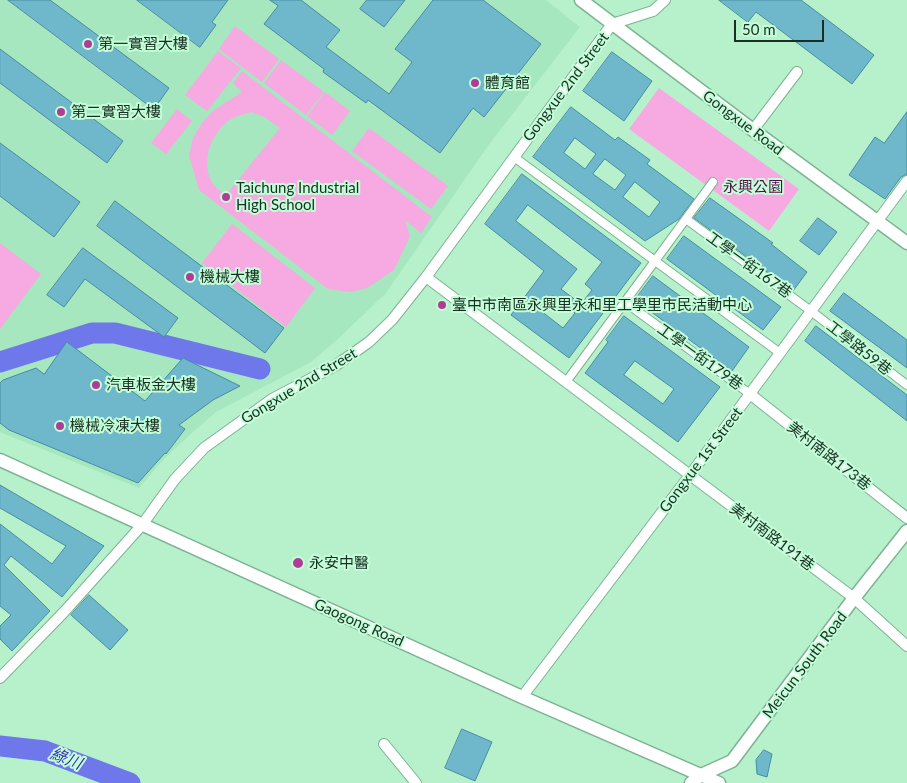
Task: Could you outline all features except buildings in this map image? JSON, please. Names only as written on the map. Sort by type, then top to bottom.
[{"type":"street","name":"Gongxue Road","points":[[581,0],[907,244]]},
{"type":"street","name":"Gongxue 2nd Street","points":[[0,678],[64,612],[142,525],[175,479],[204,448],[272,399],[335,366],[369,342],[392,320],[426,277],[612,24],[653,11],[665,0]]},
{"type":"street","points":[[753,130],[798,72]]},
{"type":"street","points":[[514,158],[780,353]]},
{"type":"street","name":"Gongxue 1st Street","points":[[522,697],[690,475],[907,181]]},
{"type":"street","points":[[566,382],[713,182]]},
{"type":"street","name":"工學一街167巷","points":[[686,219],[811,311]]},
{"type":"street","name":"美村南路191巷","points":[[426,277],[854,598],[907,646]]},
{"type":"street","name":"工學一街179巷","points":[[625,302],[750,394]]},
{"type":"street","name":"工學路59巷","points":[[811,311],[907,385]]},
{"type":"street","name":"美村南路173巷","points":[[750,394],[907,518]]},
{"type":"street","name":"Gaogong Road","points":[[0,460],[522,697],[719,783]]},
{"type":"street","name":"Meicun South Road","points":[[691,783],[701,775],[732,762],[854,598],[907,531]]},
{"type":"street","points":[[384,744],[416,783]]},
{"type":"shaded area","name":"Taichung Industrial High School","points":[[0,0],[546,0],[580,27],[490,143],[386,293],[311,362],[216,412],[164,459],[139,488],[0,432]]},
{"type":"green space","points":[[235,26],[279,59],[262,82],[219,49]]},
{"type":"green space","points":[[218,51],[241,68],[207,111],[185,95]]},
{"type":"green space","points":[[281,60],[324,92],[306,115],[264,83]]},
{"type":"green space","points":[[242,71],[432,217],[421,233],[405,220],[410,236],[394,270],[367,288],[350,292],[328,289],[199,190],[189,155],[193,138],[202,123],[214,110],[242,92],[233,83]],"holes":[[[252,112],[266,118],[280,128],[226,195],[214,185],[209,177],[207,157],[214,138],[225,123],[235,117]]]},
{"type":"green space","name":"永興公園","points":[[659,88],[799,189],[769,231],[629,129]]},
{"type":"green space","points":[[325,92],[350,111],[332,135],[307,116]]},
{"type":"green space","points":[[177,109],[192,121],[166,154],[151,143]]},
{"type":"green space","points":[[369,128],[448,186],[431,209],[352,151]]},
{"type":"green space","points":[[232,224],[315,288],[286,327],[202,263]]},
{"type":"green space","points":[[0,243],[41,274],[0,329]]},
{"type":"waterway","points":[[0,362],[92,333],[115,333],[260,369]]},
{"type":"waterway","name":"綠川","points":[[0,746],[45,751],[130,783]]},
{"type":"place","name":"第一實習大樓","points":[[88,44]]},
{"type":"place","name":"體育館","points":[[475,83]]},
{"type":"place","name":"第二實習大樓","points":[[61,112]]},
{"type":"place","name":"Taichung Industrial High School","points":[[226,197]]},
{"type":"place","name":"機械大樓","points":[[190,277]]},
{"type":"place","name":"臺中市南區永興里永和里工學里市民活動中心","points":[[442,305]]},
{"type":"place","name":"汽車板金大樓","points":[[96,385]]},
{"type":"place","name":"機械冷凍大樓","points":[[60,426]]},
{"type":"place","name":"永安中醫","points":[[298,563]]}]
